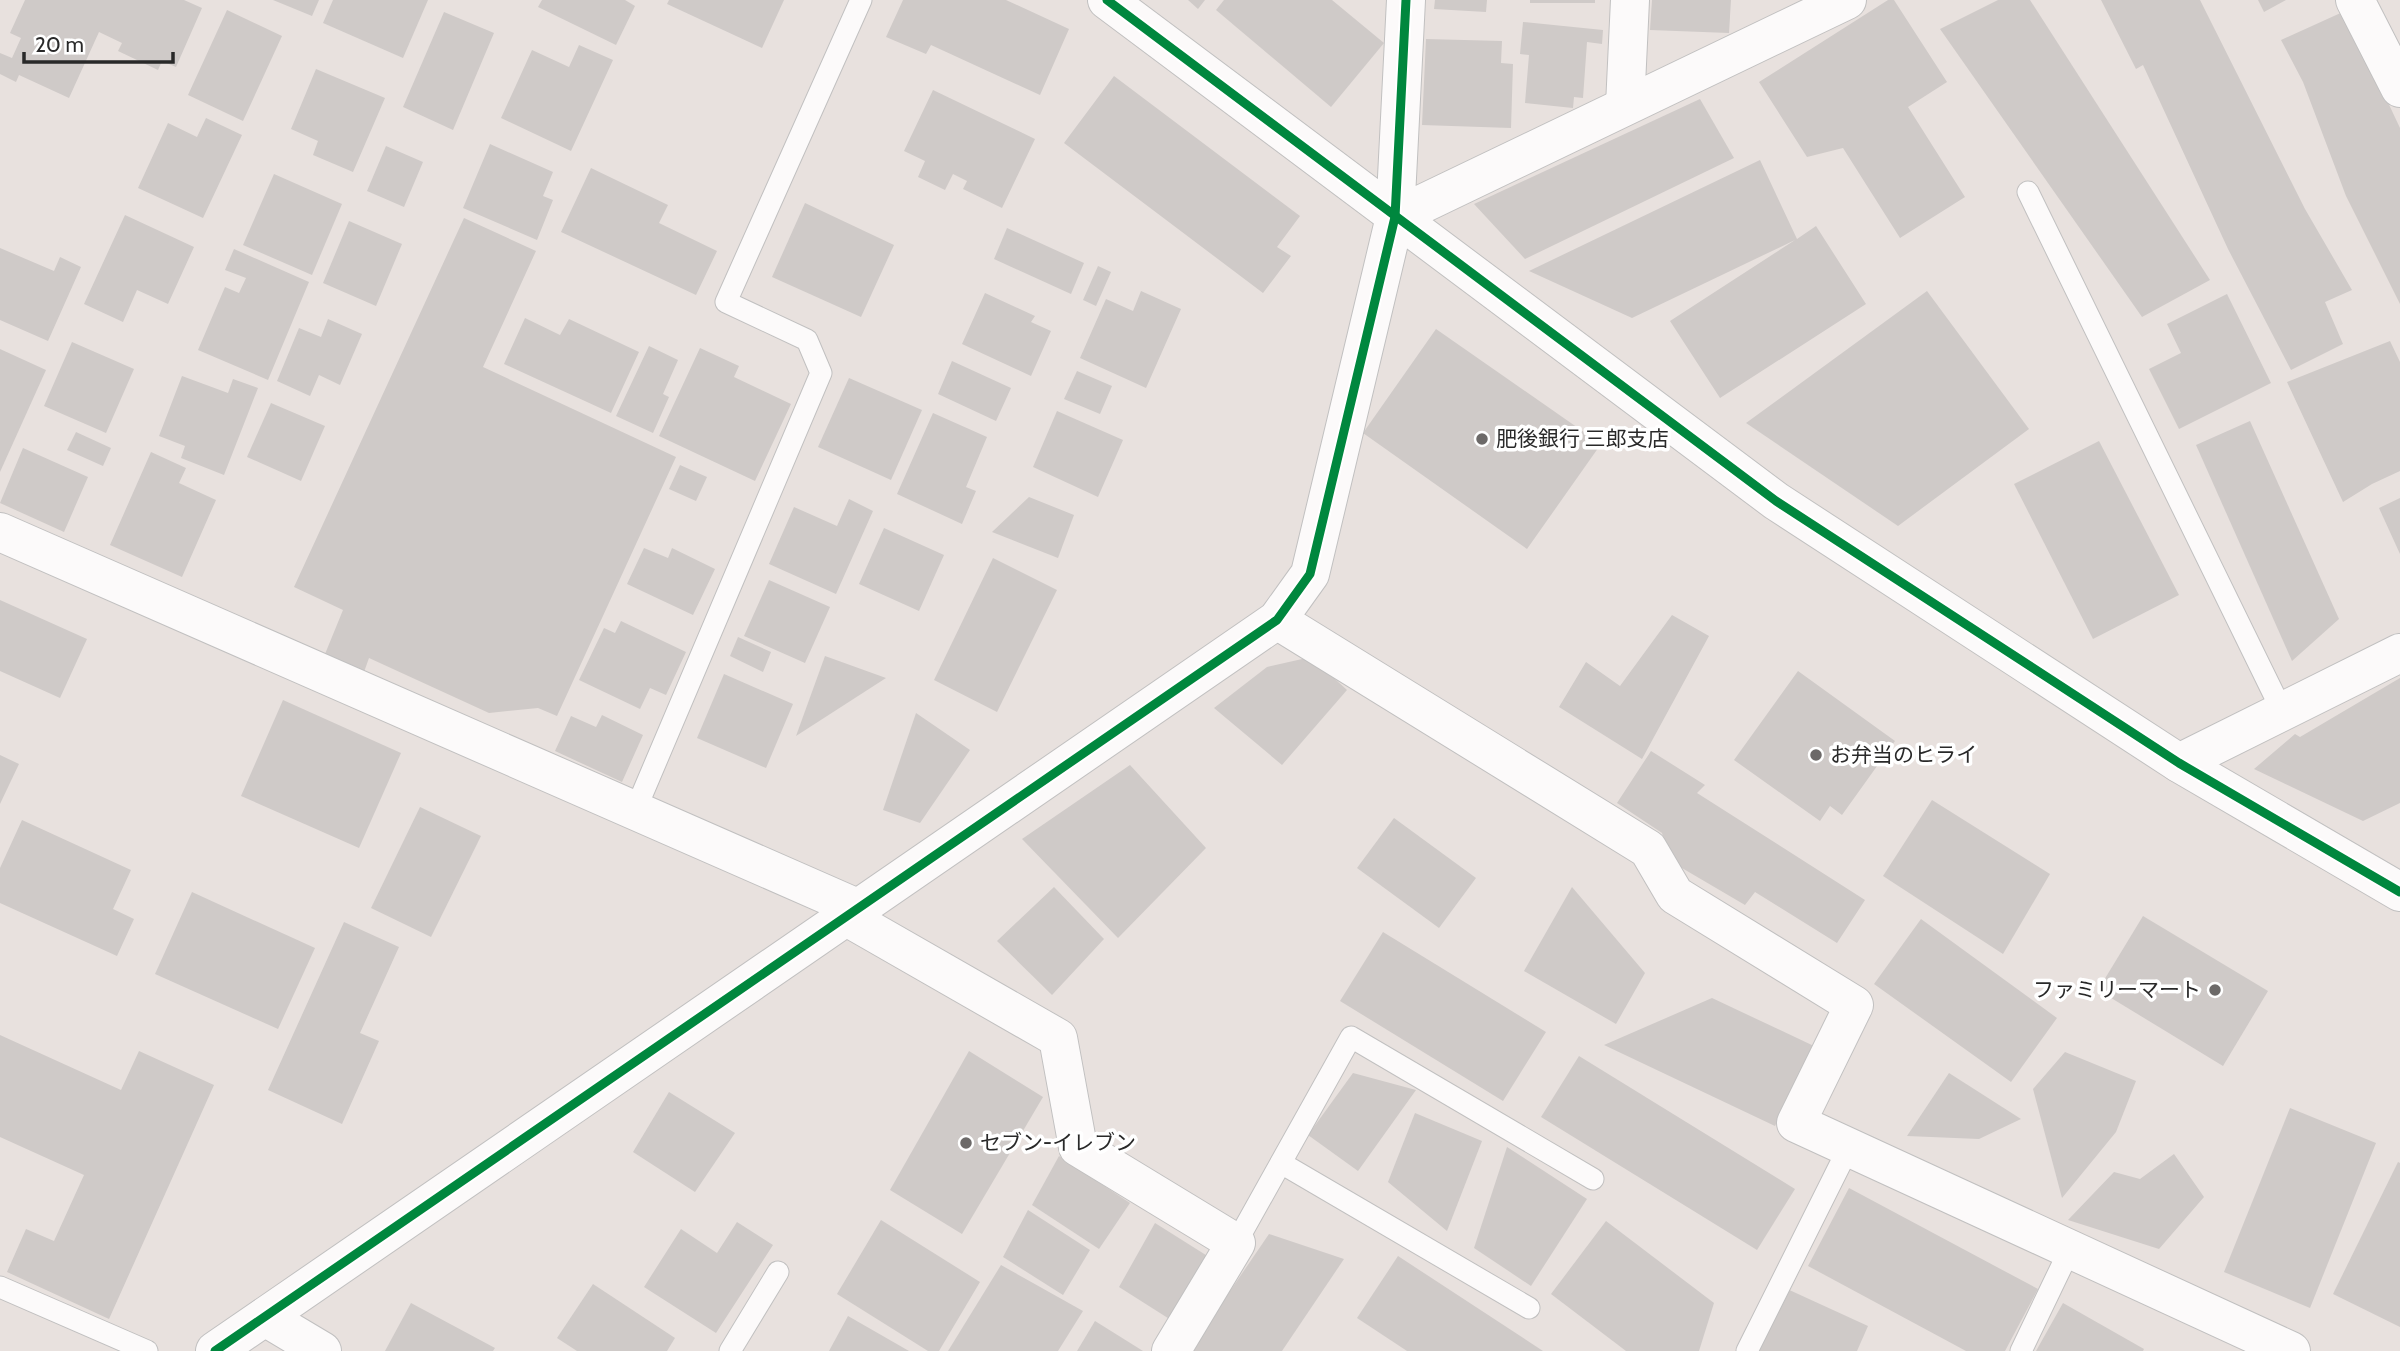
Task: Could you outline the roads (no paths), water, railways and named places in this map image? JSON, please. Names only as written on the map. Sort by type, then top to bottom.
[{"type":"street","points":[[1107,0],[1776,501],[2179,763],[2400,892]]},
{"type":"street","points":[[215,1351],[1277,620],[1310,574],[1395,217],[1406,0]]},
{"type":"street","points":[[1625,106],[1630,0]]},
{"type":"street","points":[[1395,217],[1847,0]]},
{"type":"street","points":[[2355,0],[2400,88]]},
{"type":"street","points":[[0,532],[635,811],[851,912],[1058,1038],[1078,1147],[1236,1243],[1171,1351]]},
{"type":"street","points":[[1277,620],[1648,849],[1675,895],[1854,1005],[1796,1123],[2291,1351]]},
{"type":"street","points":[[2179,763],[2400,653]]},
{"type":"street","points":[[265,1317],[322,1351]]},
{"type":"lane","points":[[635,811],[821,373],[807,340],[726,302],[861,0]]},
{"type":"lane","points":[[2028,192],[2282,711]]},
{"type":"lane","points":[[1236,1243],[1351,1037],[1593,1179]]},
{"type":"lane","points":[[1746,1351],[1849,1146]]},
{"type":"lane","points":[[1281,1163],[1529,1308]]},
{"type":"lane","points":[[2021,1351],[2070,1249]]},
{"type":"lane","points":[[730,1351],[778,1272]]},
{"type":"lane","points":[[0,1287],[147,1351]]},
{"type":"place","name":"肥後銀行 三郎支店","points":[[1482,439]]},
{"type":"place","name":"お弁当のヒライ","points":[[1816,755]]},
{"type":"place","name":"ファミリーマート","points":[[2215,990]]},
{"type":"place","name":"セブン-イレブン","points":[[966,1143]]}]
